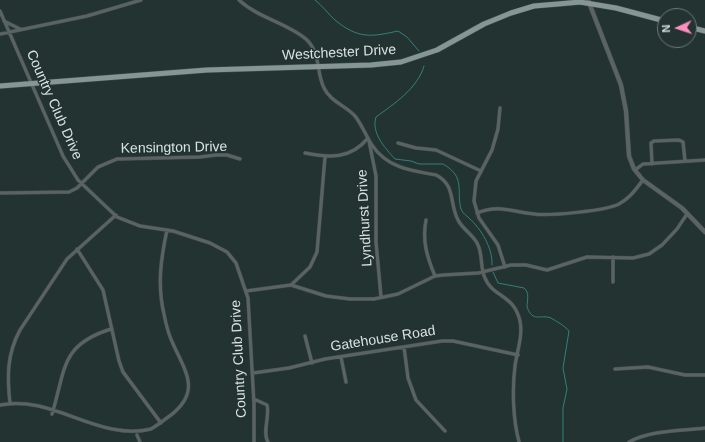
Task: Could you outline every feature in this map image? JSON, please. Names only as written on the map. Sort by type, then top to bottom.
[{"type":"main road","name":"Westchester Drive","points":[[0,86],[207,70],[371,65],[401,62],[437,50],[484,24],[511,13],[534,6],[588,2],[657,20]]},
{"type":"street","points":[[0,34],[87,16],[141,0]]},
{"type":"street","points":[[239,0],[249,9],[304,38],[316,54],[324,88],[329,95],[355,116],[374,147],[393,165],[410,171],[436,175],[446,182],[451,191],[457,219],[479,246],[483,272],[489,286],[507,298],[517,312],[521,332],[514,378],[516,426],[519,442]]},
{"type":"street","points":[[588,2],[621,85],[626,111],[629,156],[635,170],[643,180],[682,208],[705,232]]},
{"type":"street","name":"Country Club Drive","points":[[0,11],[63,156],[69,168],[81,183],[116,216],[140,226],[167,230],[200,239],[227,252],[236,263],[246,291],[254,399],[254,442]]},
{"type":"street","points":[[4,21],[22,29]]},
{"type":"street","points":[[500,108],[498,129],[494,143],[481,171],[474,192],[477,213],[498,245],[505,267]]},
{"type":"street","points":[[305,153],[325,157],[338,156],[349,153],[360,147],[368,138]]},
{"type":"street","name":"Lyndhurst Drive","points":[[368,138],[376,176],[376,242],[381,297]]},
{"type":"street","points":[[652,164],[651,144],[654,141],[679,140],[683,142],[685,161]]},
{"type":"street","points":[[398,143],[416,148],[436,150],[481,171]]},
{"type":"street","name":"Kensington Drive","points":[[0,193],[64,193],[73,190],[98,167],[117,159],[227,155],[240,159]]},
{"type":"street","points":[[291,285],[310,267],[317,252],[325,157]]},
{"type":"street","points":[[635,170],[643,164],[705,160]]},
{"type":"street","points":[[477,213],[489,209],[502,208],[545,215],[607,207],[618,204],[628,197],[643,180]]},
{"type":"street","points":[[246,291],[291,285],[339,298],[381,297],[409,290],[435,276],[483,272],[505,267],[526,265],[547,270],[584,257],[633,258],[656,250],[677,229],[687,214]]},
{"type":"street","points":[[10,403],[8,361],[14,341],[67,259],[116,216]]},
{"type":"street","points":[[426,220],[423,235],[426,253],[435,276]]},
{"type":"street","points":[[128,436],[142,434],[161,423],[182,405],[188,395],[189,385],[186,370],[168,331],[160,294],[160,264],[167,230]]},
{"type":"street","points":[[77,249],[103,290],[123,372],[161,423]]},
{"type":"street","points":[[613,257],[613,282]]},
{"type":"street","points":[[52,414],[64,369],[72,353],[89,337],[112,329]]},
{"type":"street","points":[[305,336],[312,363]]},
{"type":"street","name":"Gatehouse Road","points":[[252,372],[289,368],[341,357],[442,341],[518,355]]},
{"type":"street","points":[[404,347],[408,378],[416,400],[445,431]]},
{"type":"street","points":[[341,357],[346,382]]},
{"type":"street","points":[[615,369],[648,367],[685,375],[705,375]]},
{"type":"street","points":[[254,399],[267,405],[266,436],[268,442]]},
{"type":"street","points":[[0,405],[10,403],[30,405],[74,422]]},
{"type":"street","points":[[629,442],[638,437],[653,434],[705,428]]},
{"type":"street","points":[[137,435],[140,442]]},
{"type":"waterway","points":[[315,0],[335,20],[351,31],[365,35],[398,31],[407,37],[419,51]]},
{"type":"waterway","points":[[424,66],[421,74],[411,88],[398,101],[376,117],[375,129],[383,145],[395,159],[411,161],[419,164],[443,164],[455,174],[459,184],[461,209],[482,233],[491,252],[492,265]]},
{"type":"waterway","points":[[493,272],[498,283],[524,288],[526,290],[528,297],[527,307],[532,315],[551,318],[563,325],[569,331],[563,368],[567,389],[563,408],[563,442]]}]
